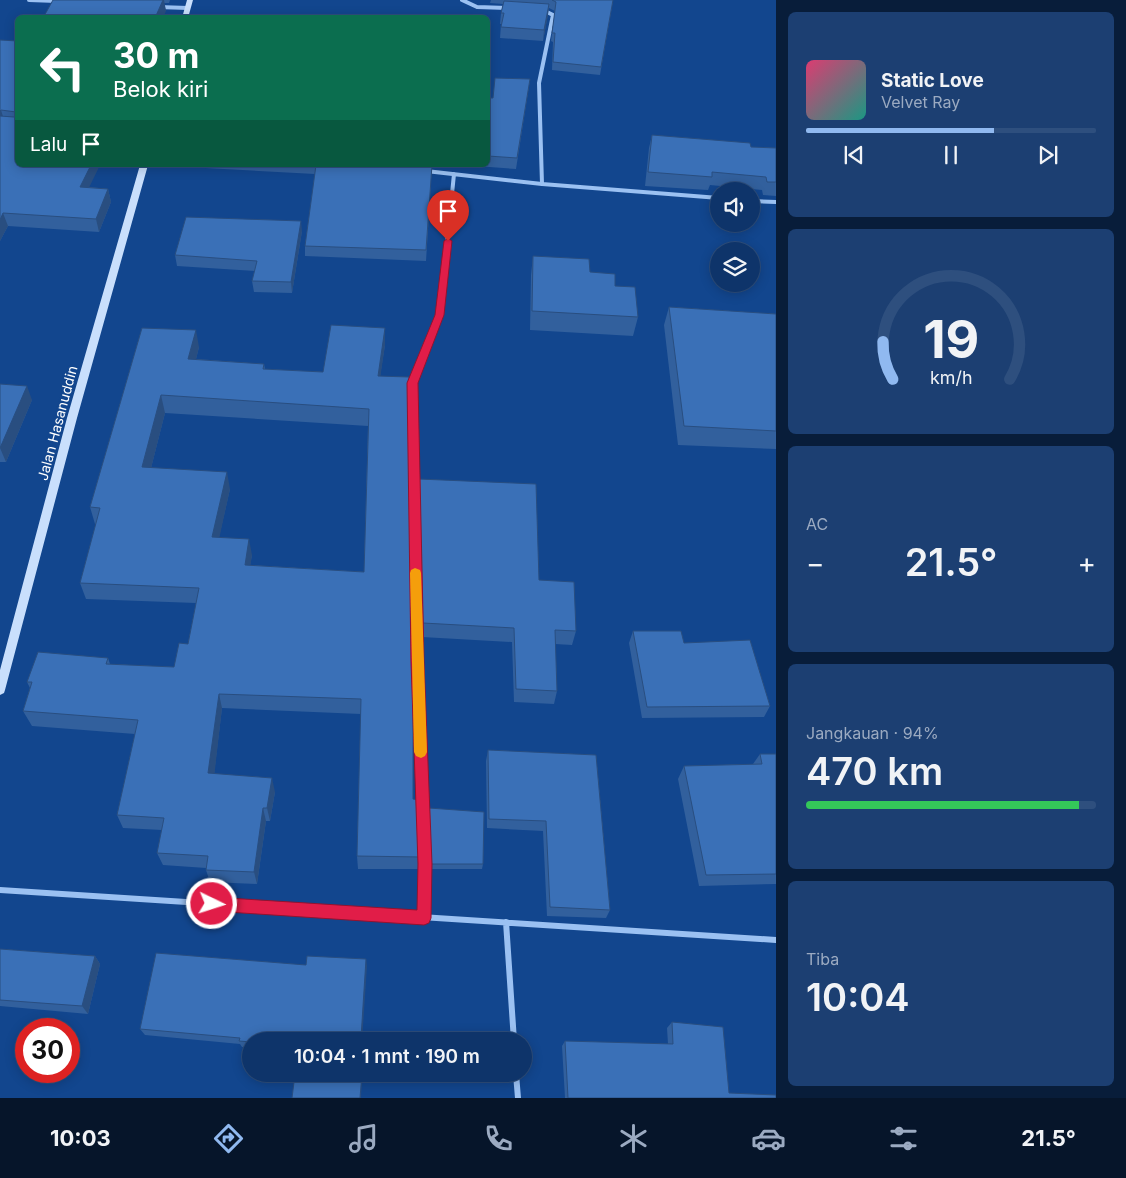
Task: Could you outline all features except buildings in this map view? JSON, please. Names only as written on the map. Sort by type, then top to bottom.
[{"type":"main road","points":[[186,15],[190,0]]},
{"type":"main road","name":"Jalan Hasanuddin","points":[[0,690],[72,418],[143,167]]},
{"type":"street","points":[[29,0],[59,2]]},
{"type":"street","points":[[462,0],[466,4],[473,6],[511,8]]},
{"type":"street","points":[[158,6],[188,8]]},
{"type":"street","points":[[538,10],[546,10],[553,15],[539,83],[542,184]]},
{"type":"street","points":[[418,170],[542,184],[710,197]]},
{"type":"street","points":[[424,918],[425,864],[417,643],[412,383],[440,315],[454,174]]},
{"type":"street","points":[[760,201],[776,202]]},
{"type":"street","points":[[0,890],[776,940]]},
{"type":"street","points":[[506,922],[513,1032]]},
{"type":"street","points":[[517,1082],[518,1098]]},
{"type":"slow traffic","points":[[415,573],[421,752]]},
{"type":"route","points":[[212,904],[424,918],[425,864],[414,521],[412,383],[440,315],[448,241]]}]
